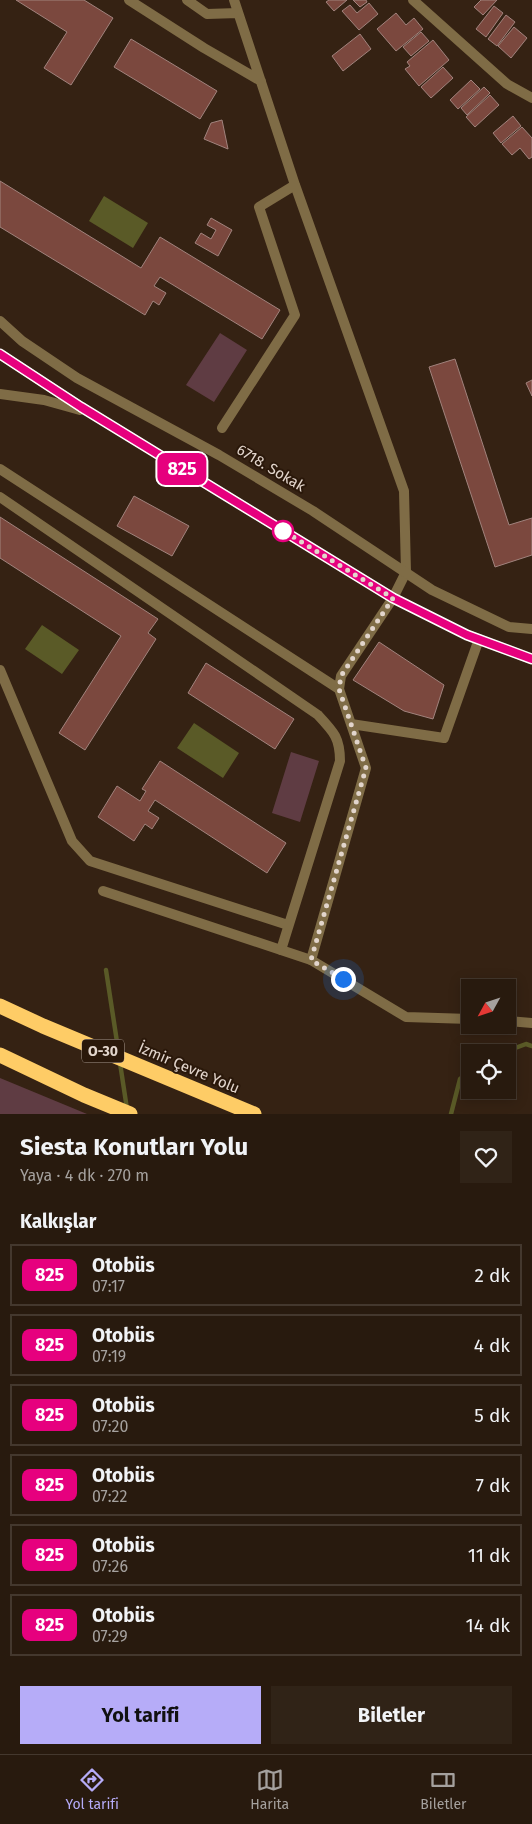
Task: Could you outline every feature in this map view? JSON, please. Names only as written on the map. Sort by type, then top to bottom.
[{"type":"highway","name":"İzmir Çevre Yolu","points":[[0,1006],[43,1026],[254,1114]]},
{"type":"highway","points":[[0,1055],[84,1095],[130,1114]]},
{"type":"street","points":[[129,0],[204,48],[261,81]]},
{"type":"street","points":[[187,0],[207,14],[238,13]]},
{"type":"street","points":[[234,0],[295,185],[404,490],[406,572],[393,598],[341,676],[339,689],[366,768],[311,960]]},
{"type":"street","points":[[413,0],[507,84],[532,98]]},
{"type":"street","points":[[222,428],[296,315],[259,207],[295,185]]},
{"type":"street","name":"6718. Sokak","points":[[0,321],[22,341],[77,378],[219,455],[313,510],[432,590],[509,627],[532,630]]},
{"type":"street","points":[[0,354],[92,414],[393,598],[479,640],[532,659]]},
{"type":"street","points":[[0,394],[44,400],[92,414]]},
{"type":"street","points":[[0,469],[339,689]]},
{"type":"street","points":[[0,497],[318,715],[334,732],[340,746],[340,761],[280,950]]},
{"type":"street","points":[[351,724],[444,738],[479,640]]},
{"type":"street","points":[[0,670],[72,841],[90,861],[288,925]]},
{"type":"street","points":[[104,891],[311,960],[406,1017],[461,1019]]},
{"type":"street","points":[[516,1022],[532,1023]]},
{"type":"shaded area","points":[[104,196],[148,223],[133,248],[89,221]]},
{"type":"shaded area","points":[[220,333],[247,350],[214,402],[186,385]]},
{"type":"shaded area","points":[[42,625],[79,650],[62,674],[25,649]]},
{"type":"shaded area","points":[[194,723],[239,753],[223,778],[177,748]]},
{"type":"shaded area","points":[[291,752],[319,761],[300,822],[272,813]]},
{"type":"shaded area","points":[[0,1078],[87,1114],[0,1114]]},
{"type":"building","points":[[16,0],[84,0],[113,18],[71,85],[44,68],[67,32]]},
{"type":"building","points":[[329,0],[347,0],[334,11],[326,2]]},
{"type":"building","points":[[353,0],[366,0],[367,2],[360,7]]},
{"type":"building","points":[[481,0],[497,0],[483,15],[474,7]]},
{"type":"building","points":[[369,3],[378,14],[359,30],[342,11],[350,5],[357,13]]},
{"type":"building","points":[[494,6],[503,13],[486,37],[476,29]]},
{"type":"building","points":[[396,13],[406,25],[414,18],[423,29],[396,51],[377,29]]},
{"type":"building","points":[[506,15],[515,22],[497,46],[488,39]]},
{"type":"building","points":[[514,27],[527,38],[511,58],[498,46]]},
{"type":"building","points":[[421,32],[429,41],[411,56],[403,47]]},
{"type":"building","points":[[360,34],[371,49],[343,71],[332,56]]},
{"type":"building","points":[[131,39],[217,91],[200,119],[114,67]]},
{"type":"building","points":[[433,40],[449,60],[419,86],[405,69],[410,66],[407,62]]},
{"type":"building","points":[[443,67],[453,78],[431,98],[421,87]]},
{"type":"building","points":[[471,80],[480,89],[458,109],[450,100]]},
{"type":"building","points":[[484,87],[490,93],[467,115],[461,108]]},
{"type":"building","points":[[490,95],[499,105],[475,127],[466,117]]},
{"type":"building","points":[[513,116],[521,126],[501,143],[493,133]]},
{"type":"building","points":[[222,120],[228,149],[204,139],[211,123]]},
{"type":"building","points":[[522,127],[532,138],[532,157],[529,159],[520,148],[512,155],[502,144]]},
{"type":"building","points":[[0,181],[141,268],[160,237],[280,310],[262,339],[160,277],[154,286],[166,293],[159,305],[153,301],[145,315],[0,227]]},
{"type":"building","points":[[211,218],[232,230],[218,256],[195,243],[201,233],[211,239],[216,230],[207,225]]},
{"type":"building","points":[[455,359],[509,525],[532,518],[532,555],[495,567],[429,367]]},
{"type":"building","points":[[532,380],[532,396],[526,383]]},
{"type":"building","points":[[134,496],[189,526],[172,556],[117,526]]},
{"type":"building","points":[[0,517],[158,619],[148,633],[156,639],[85,750],[59,733],[121,636],[0,558]]},
{"type":"building","points":[[379,642],[444,685],[433,719],[404,711],[353,680]]},
{"type":"building","points":[[206,663],[294,719],[275,749],[188,693]]},
{"type":"building","points":[[160,761],[286,843],[267,873],[155,800],[148,811],[159,818],[152,829],[145,824],[134,841],[98,817],[117,786],[140,801],[146,791],[142,789]]},
{"type":"waterway","points":[[106,970],[119,1055]]},
{"type":"waterway","points":[[516,1048],[526,1044],[532,1046]]},
{"type":"waterway","points":[[120,1063],[127,1109]]},
{"type":"waterway","points":[[451,1114],[461,1078]]},
{"type":"bus line","name":"825","points":[[0,354],[81,407],[393,598],[467,635],[532,659]]},
{"type":"route","points":[[283,531],[277,527],[393,598],[341,676],[339,689],[366,768],[311,960],[343,979]]}]
